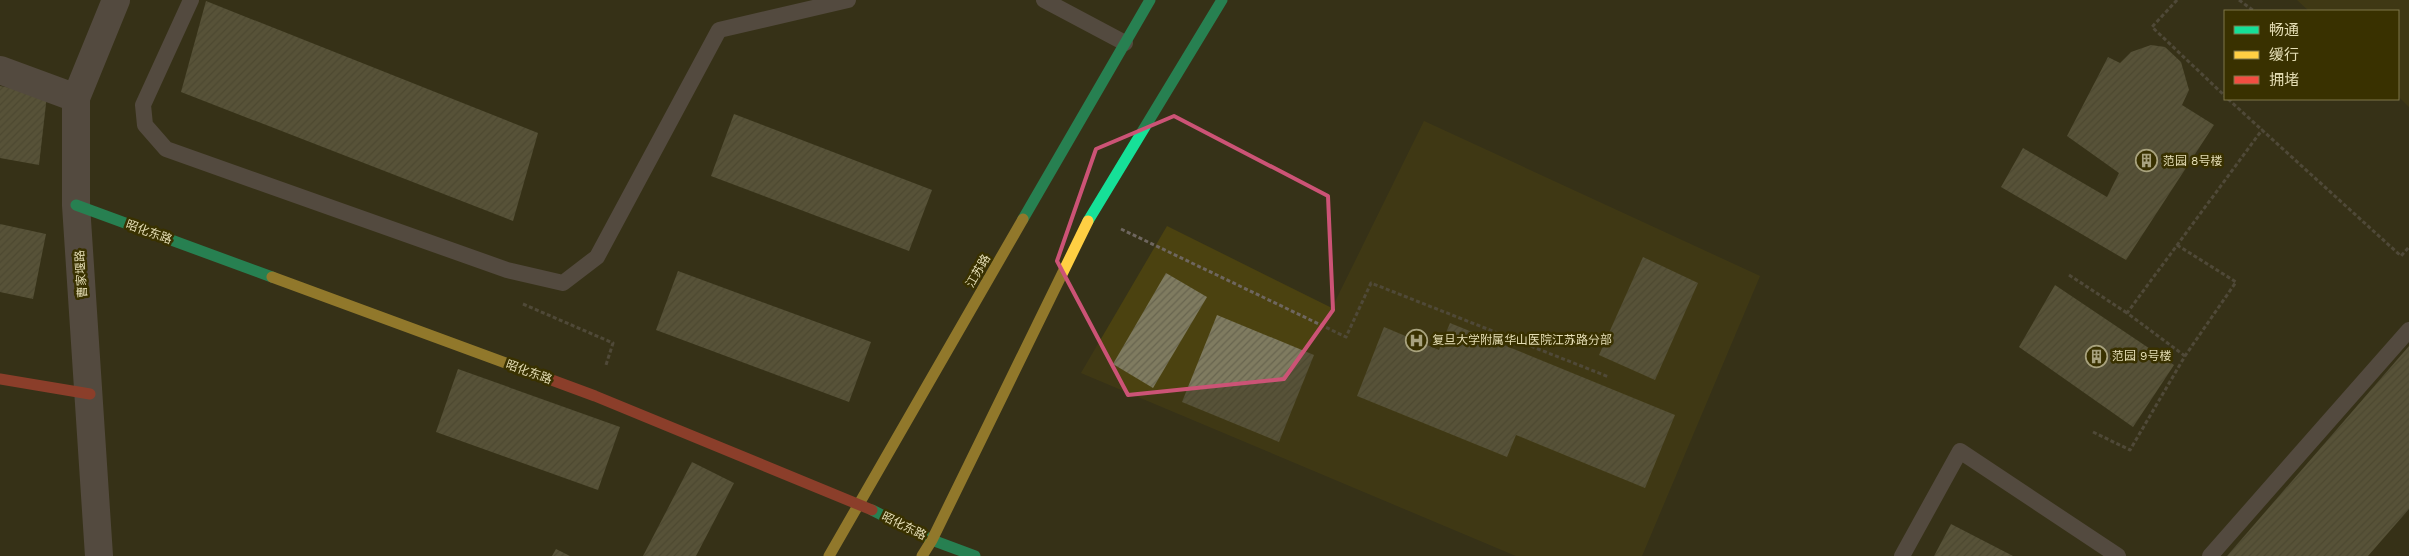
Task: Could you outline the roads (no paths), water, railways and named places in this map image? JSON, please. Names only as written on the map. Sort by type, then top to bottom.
[{"type":"main road","name":"江苏路","points":[[829,556],[1150,0]]},
{"type":"main road","points":[[922,556],[932,540],[1091,215],[1222,0]]},
{"type":"main road","name":"昭化东路","points":[[76,205],[595,396],[860,504],[932,540],[975,556]]},
{"type":"main road","points":[[0,379],[90,394]]},
{"type":"street","name":"曹家堰路","points":[[99,556],[90,394],[76,205],[76,98],[116,0]]},
{"type":"street","points":[[0,70],[76,98]]},
{"type":"lane","points":[[191,0],[142,106],[145,125],[166,149],[507,270],[563,283],[597,257],[719,30],[848,0]]},
{"type":"lane","points":[[1044,0],[1125,43]]},
{"type":"lane","points":[[2210,556],[2409,330]]},
{"type":"lane","points":[[1902,556],[1960,450],[2118,556]]},
{"type":"place","name":"范园 8号楼","points":[[2147,161]]},
{"type":"place","name":"复旦大学附属华山医院江苏路分部","points":[[1416,340]]},
{"type":"place","name":"范园 9号楼","points":[[2096,356]]}]
